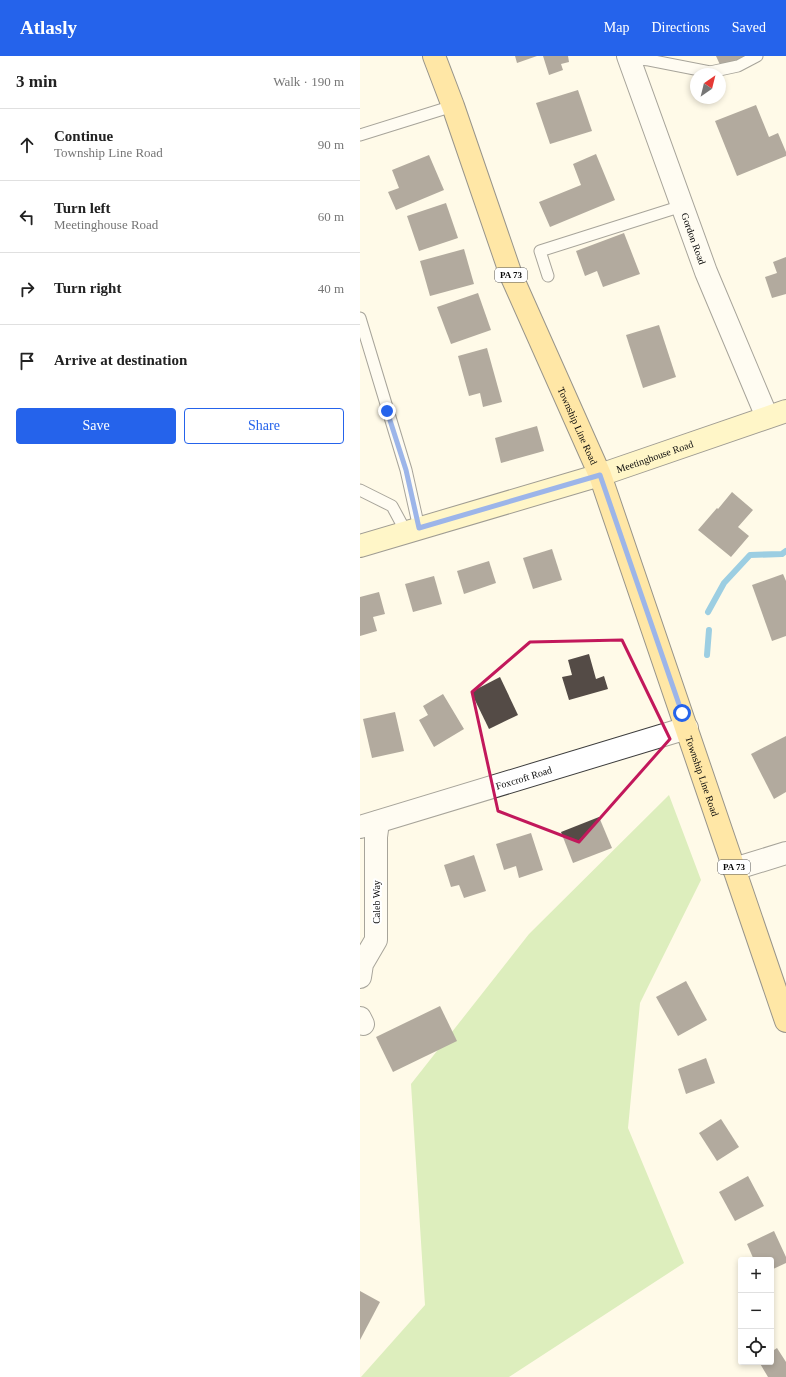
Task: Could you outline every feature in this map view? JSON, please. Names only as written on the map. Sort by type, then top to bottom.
[{"type":"main road","name":"Township Line Road","points":[[434,56],[512,275],[600,475],[786,1021]]},
{"type":"main road","name":"Township Line Road","points":[[442,56],[453,106]]},
{"type":"street","name":"Gordon Road","points":[[629,57],[706,272],[776,414]]},
{"type":"street","name":"Meetinghouse Road","points":[[360,546],[600,475],[776,414]]},
{"type":"street","name":"Foxcroft Road","points":[[369,825],[687,728]]},
{"type":"street","name":"Caleb Way","points":[[360,977],[362,964],[376,940],[376,837],[369,825]]},
{"type":"street","points":[[734,869],[786,853]]},
{"type":"lane","points":[[629,57],[710,72],[738,66],[757,56]]},
{"type":"lane","points":[[360,136],[453,106]]},
{"type":"lane","points":[[548,276],[540,250],[682,206]]},
{"type":"lane","points":[[360,318],[406,470],[413,530]]},
{"type":"lane","points":[[360,490],[392,506],[413,530]]},
{"type":"highlighted area","points":[[622,640],[670,739],[579,842],[498,811],[472,692],[530,642]]},
{"type":"green space","points":[[669,795],[701,880],[640,1003],[628,1128],[684,1263],[509,1377],[361,1377],[425,1305],[411,1084],[529,934]]},
{"type":"building","points":[[515,56],[537,56],[517,63]]},
{"type":"building","points":[[543,56],[568,56],[569,62],[561,64],[563,70],[549,75]]},
{"type":"building","points":[[716,56],[748,56],[721,67]]},
{"type":"building","points":[[578,90],[592,131],[550,144],[536,103]]},
{"type":"building","points":[[756,105],[769,137],[778,133],[786,152],[786,156],[737,176],[715,121]]},
{"type":"building","points":[[596,154],[615,200],[550,227],[539,202],[581,185],[573,164]]},
{"type":"building","points":[[429,155],[444,190],[396,210],[388,192],[399,188],[392,170]]},
{"type":"building","points":[[446,203],[458,238],[419,251],[407,216]]},
{"type":"building","points":[[624,233],[640,274],[603,287],[597,271],[585,276],[576,251]]},
{"type":"building","points":[[464,249],[474,284],[430,296],[420,261]]},
{"type":"building","points":[[786,257],[786,294],[772,298],[765,277],[777,273],[773,262]]},
{"type":"building","points":[[478,293],[491,330],[451,344],[437,307]]},
{"type":"building","points":[[659,325],[676,377],[643,388],[626,335]]},
{"type":"building","points":[[487,348],[502,402],[483,407],[480,393],[469,396],[458,356]]},
{"type":"building","points":[[537,426],[544,451],[501,463],[495,438]]},
{"type":"building","points":[[732,492],[753,510],[738,527],[749,536],[731,557],[698,530]]},
{"type":"building","points":[[552,549],[562,580],[533,589],[523,558]]},
{"type":"building","points":[[489,561],[496,583],[464,594],[457,571]]},
{"type":"building","points":[[783,574],[786,581],[786,636],[772,641],[752,585]]},
{"type":"building","points":[[434,576],[442,604],[413,612],[405,584]]},
{"type":"building","points":[[379,592],[385,614],[373,617],[377,631],[360,636],[360,597]]},
{"type":"building","points":[[589,654],[596,679],[604,676],[608,689],[569,700],[562,677],[572,675],[568,660]]},
{"type":"building","points":[[500,677],[518,715],[489,729],[471,692]]},
{"type":"building","points":[[443,694],[464,729],[434,747],[419,720],[428,715],[423,706]]},
{"type":"building","points":[[395,712],[404,751],[372,758],[363,719]]},
{"type":"building","points":[[786,736],[786,792],[774,799],[751,754]]},
{"type":"building","points":[[599,817],[612,848],[573,863],[561,832]]},
{"type":"building","points":[[531,833],[543,870],[519,878],[516,866],[504,870],[496,844]]},
{"type":"building","points":[[474,855],[486,891],[464,898],[459,885],[451,887],[444,865]]},
{"type":"building","points":[[686,981],[707,1020],[678,1036],[656,997]]},
{"type":"building","points":[[440,1006],[457,1041],[393,1072],[376,1037]]},
{"type":"building","points":[[706,1058],[715,1083],[686,1094],[678,1069]]},
{"type":"building","points":[[721,1119],[739,1147],[717,1161],[699,1133]]},
{"type":"building","points":[[748,1176],[764,1206],[735,1221],[719,1192]]},
{"type":"building","points":[[774,1231],[786,1257],[786,1263],[774,1269],[774,1257],[753,1257],[747,1244]]},
{"type":"building","points":[[360,1291],[380,1302],[360,1340]]},
{"type":"building","points":[[777,1348],[786,1362],[786,1377],[768,1377],[761,1365],[774,1365],[774,1350]]},
{"type":"waterway","points":[[708,612],[724,583],[750,555],[782,554],[786,551]]},
{"type":"waterway","points":[[707,655],[709,630]]},
{"type":"route","points":[[387,411],[406,470],[419,528],[600,475],[682,713]]}]
